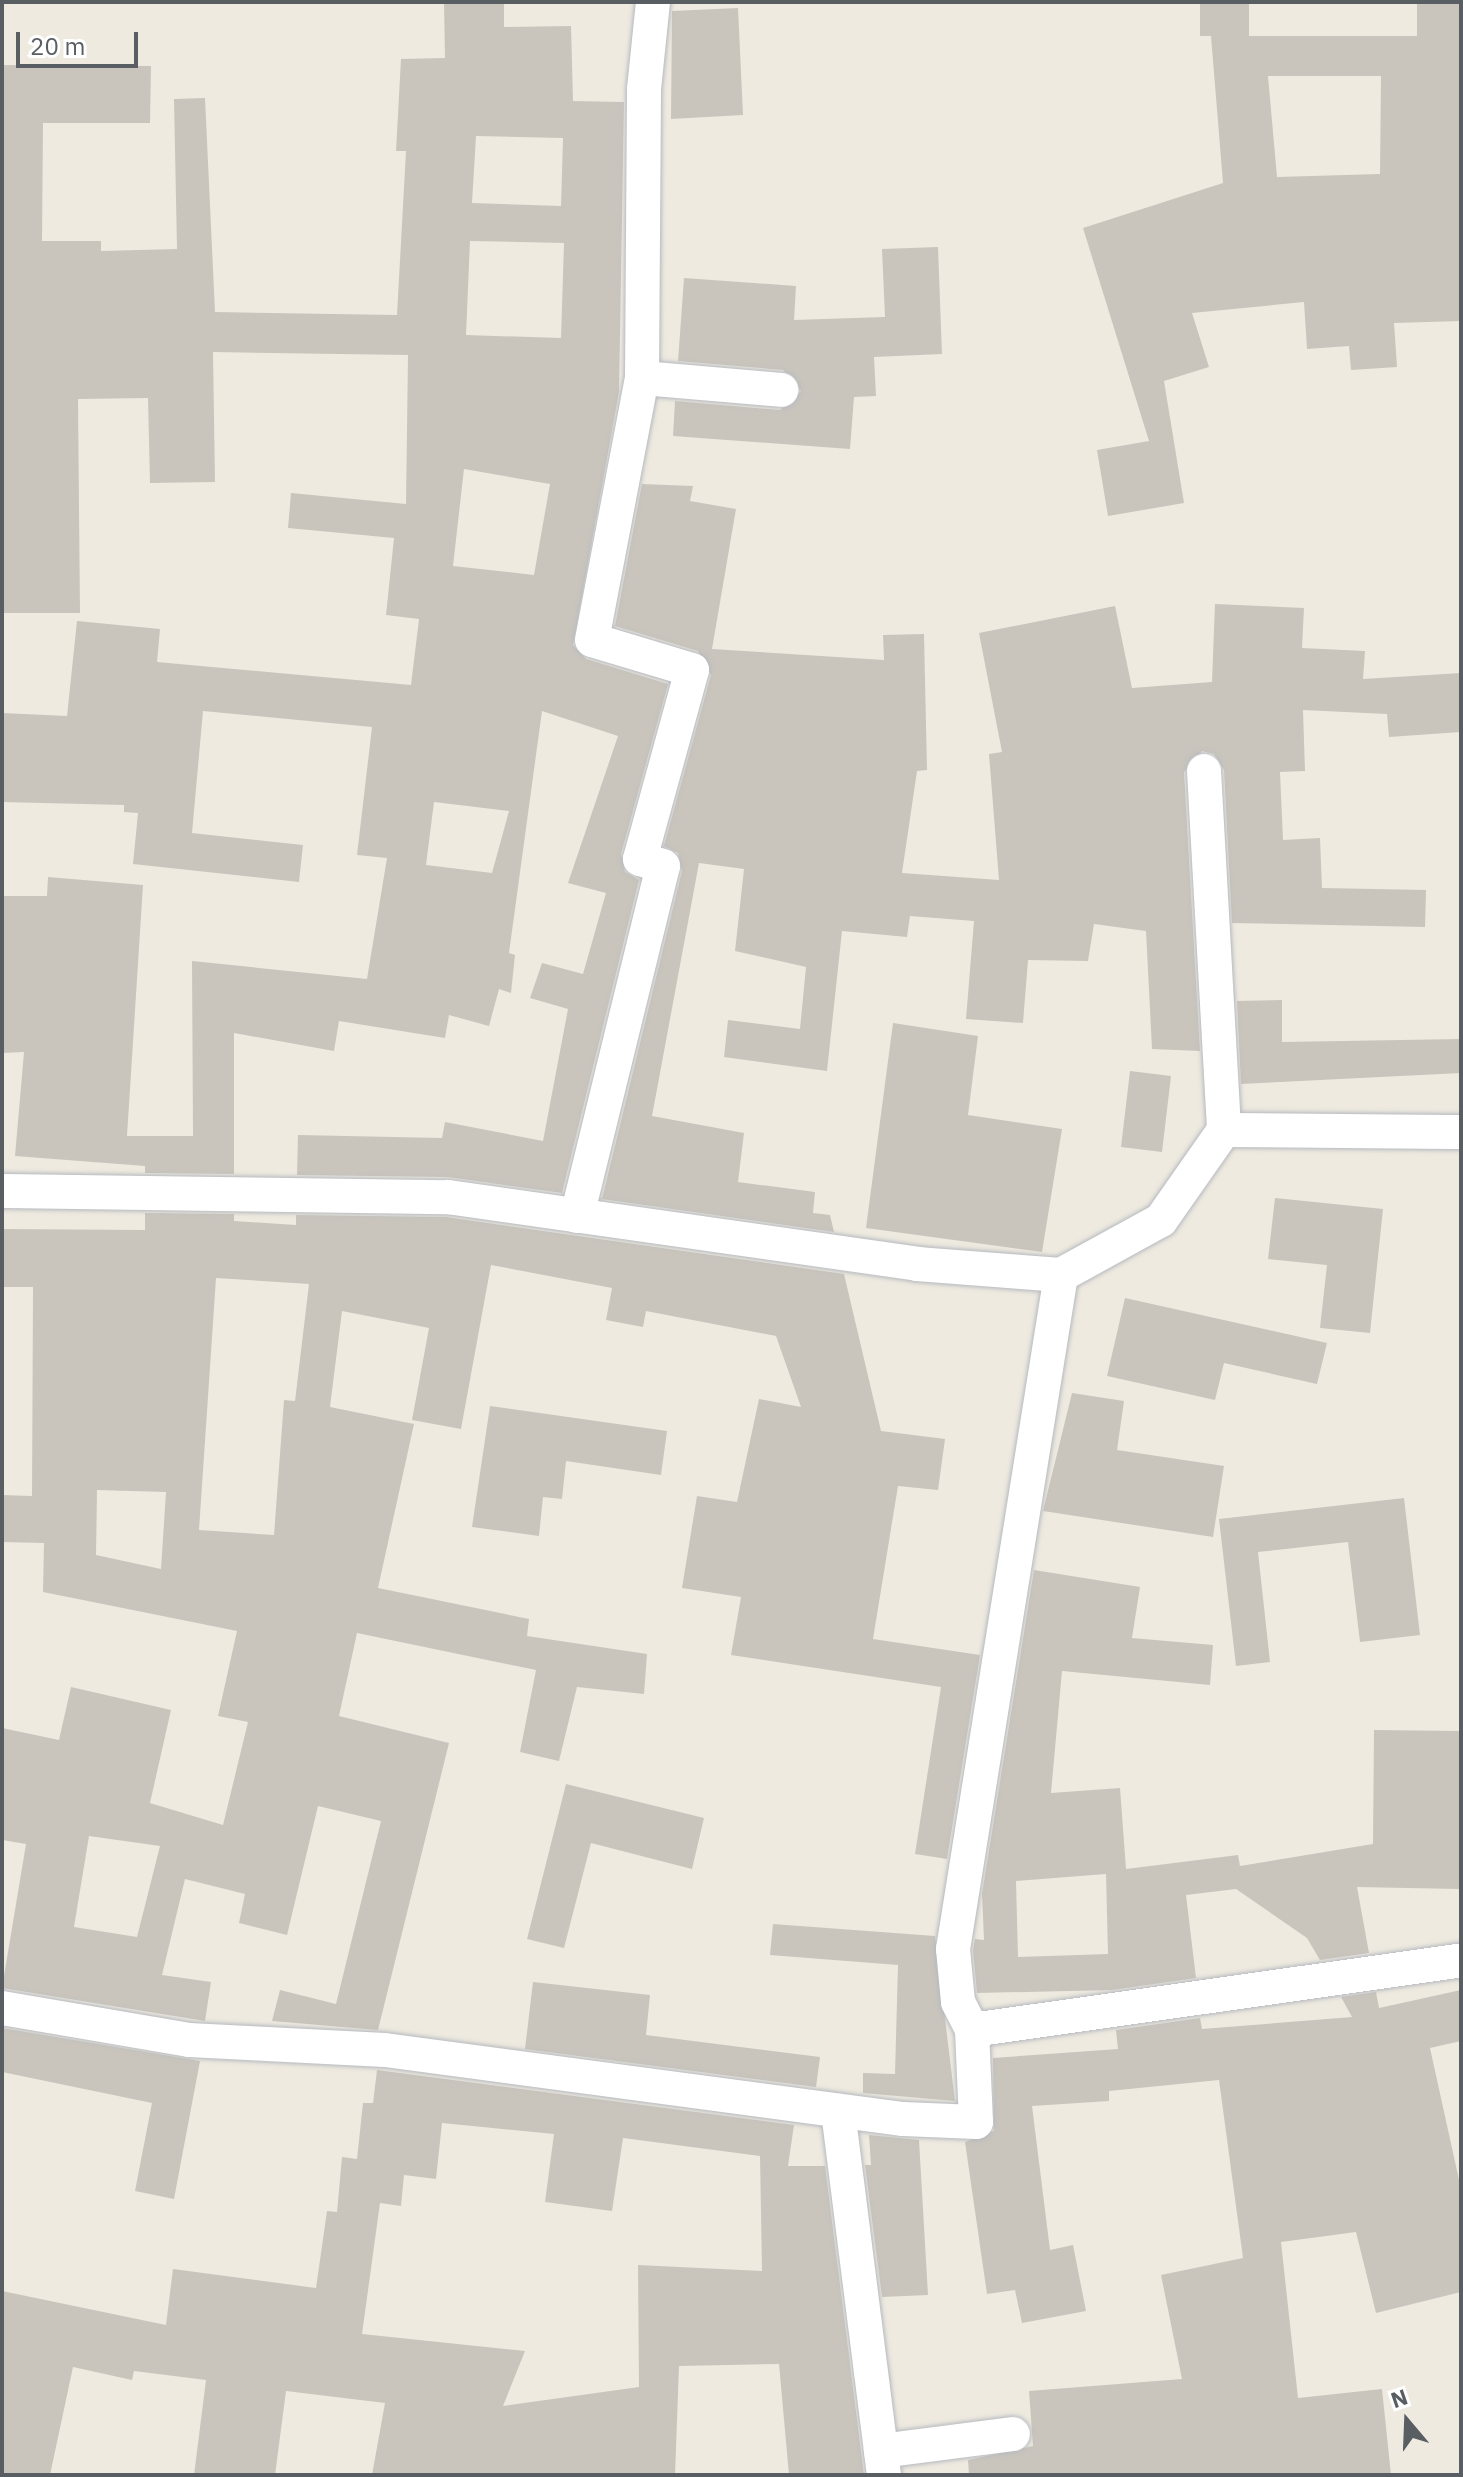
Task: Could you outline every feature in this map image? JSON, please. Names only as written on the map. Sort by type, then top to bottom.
[{"type":"street","points":[[577,1216],[663,866],[640,859],[692,670],[592,640],[642,378],[644,89],[653,2]]},
{"type":"street","points":[[642,378],[781,390]]},
{"type":"street","points":[[2,1191],[448,1197],[917,1264],[1061,1275],[1161,1220],[1224,1130],[1204,771]]},
{"type":"street","points":[[1224,1130],[1461,1132]]},
{"type":"street","points":[[2,2008],[189,2040],[385,2050],[838,2111],[976,2122],[972,2030],[958,2002],[953,1949],[1061,1275]]},
{"type":"street","points":[[972,2030],[1461,1960]]},
{"type":"street","points":[[838,2111],[882,2463],[1013,2434]]},
{"type":"building","points":[[444,2],[504,2],[504,27],[571,26],[573,101],[624,102],[619,392],[573,645],[586,659],[668,684],[621,854],[625,872],[639,880],[562,1193],[448,1177],[297,1175],[298,1135],[442,1138],[445,1122],[543,1141],[568,1009],[530,998],[542,963],[583,974],[606,893],[568,883],[618,736],[542,711],[509,953],[515,955],[511,993],[499,989],[489,1026],[449,1015],[445,1038],[339,1021],[334,1051],[234,1033],[234,1174],[145,1173],[145,1166],[15,1156],[24,1052],[2,1053],[2,896],[47,896],[48,877],[143,885],[127,1136],[193,1136],[192,961],[367,979],[387,858],[357,855],[372,727],[203,711],[192,833],[303,845],[299,882],[133,864],[138,813],[124,812],[124,805],[2,802],[2,713],[67,716],[77,621],[160,629],[157,662],[411,685],[419,619],[386,615],[394,538],[288,528],[291,493],[406,504],[408,355],[213,352],[215,482],[150,483],[148,398],[78,399],[80,613],[2,613],[2,65],[151,66],[150,123],[43,123],[42,241],[101,241],[101,251],[177,249],[174,99],[205,98],[215,312],[397,315],[406,151],[396,151],[401,59],[445,58]],"holes":[[[476,136],[563,138],[561,206],[472,203]],[[470,241],[564,243],[561,338],[466,335]],[[464,469],[550,484],[534,575],[453,566]],[[434,802],[509,811],[492,873],[426,865]]]},
{"type":"building","points":[[1200,2],[1249,2],[1249,36],[1417,36],[1417,2],[1461,2],[1461,321],[1394,323],[1397,367],[1351,370],[1349,346],[1307,349],[1304,302],[1192,313],[1209,367],[1164,381],[1184,503],[1108,516],[1097,450],[1149,441],[1083,228],[1223,183],[1211,36],[1200,36]],"holes":[[[1268,76],[1381,76],[1380,174],[1277,177]]]},
{"type":"building","points":[[738,8],[743,115],[671,119],[672,11]]},
{"type":"building","points":[[938,247],[942,354],[874,357],[876,396],[854,397],[850,449],[673,436],[675,401],[780,410],[801,391],[783,370],[678,361],[684,278],[796,286],[794,320],[885,317],[882,249]]},
{"type":"building","points":[[642,484],[693,486],[690,501],[736,509],[712,649],[884,660],[883,635],[924,634],[927,770],[917,771],[902,873],[999,880],[989,754],[1002,752],[979,633],[1115,606],[1132,688],[1212,682],[1215,604],[1304,608],[1302,648],[1365,651],[1363,679],[1461,673],[1461,732],[1389,737],[1387,714],[1303,710],[1305,771],[1280,772],[1283,840],[1320,838],[1322,888],[1426,890],[1425,927],[1232,923],[1224,770],[1214,754],[1202,751],[1184,772],[1200,1051],[1152,1049],[1146,931],[1094,924],[1088,961],[1028,960],[1023,1023],[966,1019],[974,921],[910,916],[907,937],[842,931],[827,1071],[724,1057],[728,1020],[800,1029],[806,967],[735,951],[744,869],[699,863],[652,1116],[744,1133],[738,1182],[815,1192],[813,1213],[830,1215],[834,1232],[602,1199],[682,871],[678,853],[664,846],[711,675],[698,651],[615,626]]},
{"type":"building","points":[[1282,1000],[1282,1042],[1461,1039],[1461,1073],[1241,1084],[1237,1001]]},
{"type":"building","points":[[893,1023],[978,1036],[968,1115],[1062,1129],[1042,1252],[866,1228]]},
{"type":"building","points":[[1130,1071],[1171,1076],[1162,1152],[1121,1147]]},
{"type":"building","points":[[1275,1198],[1383,1209],[1370,1333],[1320,1328],[1327,1265],[1268,1259]]},
{"type":"building","points":[[145,1213],[234,1214],[234,1221],[296,1225],[296,1215],[446,1217],[844,1274],[881,1431],[945,1439],[938,1490],[898,1486],[873,1639],[980,1655],[947,1859],[915,1854],[941,1687],[731,1655],[741,1597],[682,1588],[697,1496],[737,1502],[759,1399],[801,1407],[776,1336],[646,1311],[643,1327],[606,1320],[612,1288],[491,1265],[461,1429],[412,1420],[429,1328],[342,1311],[330,1407],[414,1424],[378,1588],[529,1619],[527,1636],[647,1654],[644,1694],[577,1687],[559,1761],[520,1752],[536,1670],[357,1633],[339,1716],[449,1743],[378,2030],[272,2021],[280,1990],[336,2004],[381,1821],[318,1806],[287,1935],[239,1923],[245,1894],[185,1879],[162,1975],[211,1982],[205,2021],[2,1988],[26,1844],[2,1840],[2,1728],[59,1740],[71,1687],[171,1710],[150,1803],[223,1825],[248,1722],[218,1716],[237,1631],[43,1592],[44,1543],[2,1542],[2,1495],[32,1496],[33,1287],[2,1287],[2,1229],[145,1230]],"holes":[[[216,1278],[309,1284],[295,1401],[284,1400],[274,1535],[199,1530]],[[97,1490],[166,1492],[161,1569],[96,1555]],[[89,1836],[160,1846],[137,1937],[74,1927]]]},
{"type":"building","points":[[1125,1298],[1327,1343],[1317,1384],[1224,1363],[1215,1400],[1107,1376]]},
{"type":"building","points":[[1072,1393],[1124,1401],[1117,1450],[1224,1466],[1213,1537],[1043,1511]]},
{"type":"building","points":[[490,1406],[667,1431],[661,1475],[566,1461],[562,1499],[543,1497],[539,1536],[472,1527]]},
{"type":"building","points":[[1404,1498],[1420,1635],[1360,1642],[1348,1542],[1258,1552],[1270,1662],[1236,1666],[1219,1519]]},
{"type":"building","points":[[1034,1570],[1140,1587],[1132,1638],[1213,1645],[1210,1685],[1062,1671],[1051,1793],[1120,1788],[1126,1869],[1238,1855],[1240,1866],[1373,1844],[1374,1730],[1461,1731],[1459,1889],[1357,1887],[1369,1953],[1320,1960],[1307,1938],[1236,1889],[1186,1895],[1196,1978],[1112,1990],[977,1993],[973,1950],[975,1939],[984,1940],[982,1894]],"holes":[[[1106,1874],[1108,1954],[1018,1957],[1016,1881]]]},
{"type":"building","points":[[566,1784],[704,1818],[692,1869],[591,1843],[564,1948],[527,1939]]},
{"type":"building","points":[[773,1924],[935,1936],[955,2101],[863,2093],[863,2073],[895,2074],[898,1965],[770,1955]]},
{"type":"building","points":[[533,1982],[650,1995],[646,2035],[820,2057],[816,2087],[525,2049]]},
{"type":"building","points":[[1461,1990],[1461,2041],[1430,2048],[1461,2189],[1461,2292],[1376,2313],[1356,2232],[1281,2242],[1298,2398],[1382,2389],[1391,2475],[969,2475],[968,2460],[1033,2446],[1029,2391],[1182,2379],[1161,2275],[1243,2258],[1219,2080],[1109,2091],[1109,2101],[1032,2106],[1050,2250],[1073,2245],[1086,2311],[1022,2323],[1015,2290],[987,2294],[965,2142],[994,2131],[993,2058],[1118,2049],[1116,2030],[1200,2018],[1202,2029],[1352,2017],[1341,1997],[1376,1992],[1379,2008]]},
{"type":"building","points":[[2,2028],[200,2061],[174,2199],[135,2191],[152,2103],[2,2072]]},
{"type":"building","points":[[377,2070],[794,2125],[788,2166],[825,2166],[864,2475],[789,2475],[779,2364],[679,2366],[675,2475],[372,2475],[385,2403],[286,2391],[275,2475],[194,2475],[206,2380],[134,2371],[132,2380],[73,2367],[50,2475],[2,2475],[2,2291],[166,2325],[173,2269],[316,2288],[327,2211],[337,2212],[342,2157],[357,2159],[363,2103],[373,2103]],"holes":[[[442,2123],[554,2134],[545,2202],[612,2211],[623,2138],[760,2156],[762,2271],[638,2265],[639,2387],[503,2406],[525,2351],[362,2334],[380,2203],[401,2206],[404,2175],[436,2179]]]},
{"type":"building","points":[[869,2135],[919,2140],[928,2295],[882,2297],[865,2165],[871,2165]]}]
